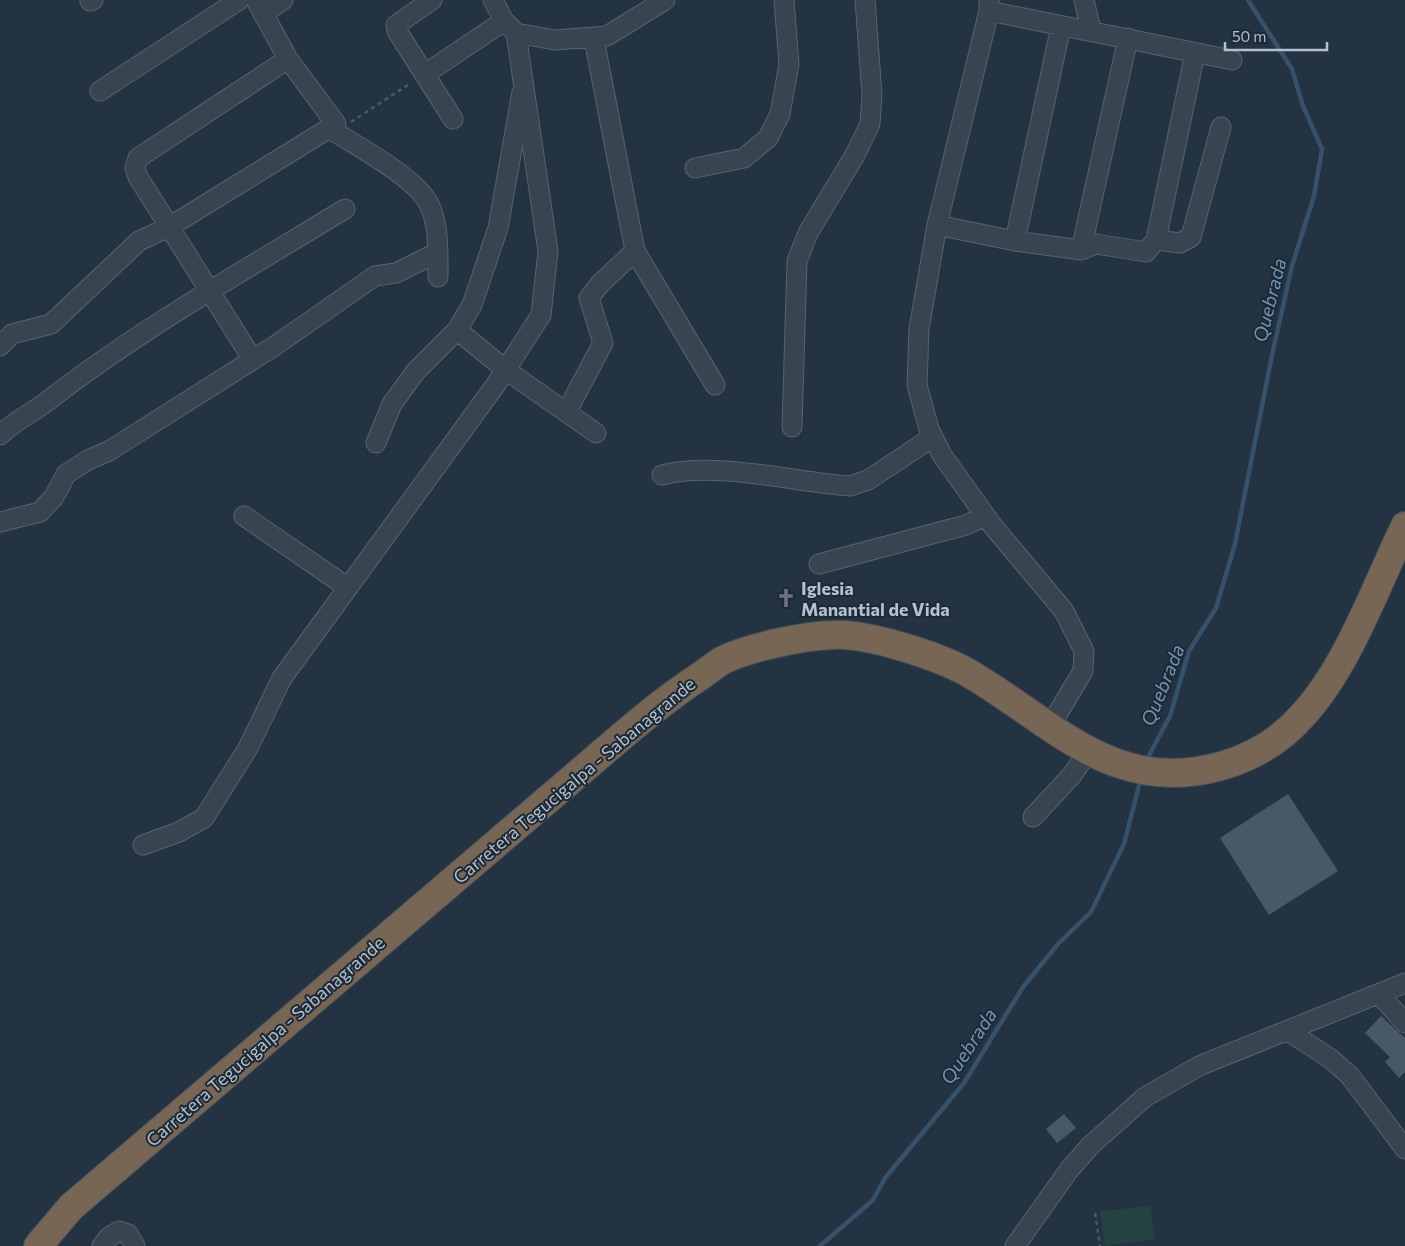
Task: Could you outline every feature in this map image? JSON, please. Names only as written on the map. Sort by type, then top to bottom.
[{"type":"highway","name":"Carretera Tegucigalpa - Sabanagrande","points":[[38,1246],[71,1207],[670,696],[723,660],[775,644],[834,635],[902,646],[964,670],[1048,728],[1127,768],[1166,773],[1197,773],[1253,754],[1276,741],[1302,717],[1325,689],[1345,652],[1405,526]]},
{"type":"street","points":[[100,90],[238,0]]},
{"type":"street","points":[[283,0],[260,7],[288,58],[333,126],[402,175],[424,196],[434,219],[438,252],[438,277]]},
{"type":"street","points":[[432,0],[396,25],[397,31],[453,119]]},
{"type":"street","points":[[143,845],[179,832],[204,818],[248,748],[282,678],[506,370],[541,315],[548,251],[525,81],[510,27],[493,0]]},
{"type":"street","points":[[425,74],[510,27],[555,40],[594,39],[607,36],[665,0]]},
{"type":"street","points":[[695,168],[744,158],[768,138],[780,114],[789,64],[784,0]]},
{"type":"street","points":[[792,427],[797,261],[808,233],[855,155],[870,124],[872,95],[865,0]]},
{"type":"street","points":[[1084,0],[1091,30]]},
{"type":"street","points":[[1048,728],[1082,671],[1084,651],[1064,611],[958,479],[933,437],[917,384],[919,329],[937,225],[989,5],[1061,26],[1091,30],[1232,60]]},
{"type":"street","points":[[1015,241],[1061,26]]},
{"type":"street","points":[[1081,250],[1128,38]]},
{"type":"street","points":[[594,39],[635,251],[715,385]]},
{"type":"street","points":[[937,225],[1015,241],[1081,250],[1096,244],[1146,252],[1156,240],[1194,53]]},
{"type":"street","points":[[253,360],[138,177],[135,168],[138,158],[288,58]]},
{"type":"street","points":[[376,443],[392,404],[416,371],[457,330],[472,305],[498,228],[525,81]]},
{"type":"street","points":[[0,346],[12,334],[50,324],[139,240],[169,227],[333,126]]},
{"type":"street","points":[[1156,240],[1180,243],[1191,237],[1221,127]]},
{"type":"street","points":[[0,435],[76,378],[209,292],[345,209]]},
{"type":"street","points":[[567,411],[603,343],[589,298],[600,284],[635,251]]},
{"type":"street","points":[[0,522],[40,512],[54,497],[66,474],[88,460],[109,451],[253,360],[354,292],[374,276],[396,273],[438,252]]},
{"type":"street","points":[[457,330],[506,370],[596,433]]},
{"type":"street","points":[[662,475],[677,471],[714,471],[850,486],[868,480],[933,437]]},
{"type":"street","points":[[244,516],[347,587]]},
{"type":"street","points":[[819,564],[966,525],[986,516]]},
{"type":"street","points":[[1033,817],[1072,776],[1089,750]]},
{"type":"street","points":[[1015,1246],[1069,1170],[1090,1145],[1145,1098],[1199,1066],[1380,995],[1405,983]]},
{"type":"street","points":[[1380,995],[1405,1023]]},
{"type":"street","points":[[1288,1031],[1331,1059],[1350,1076],[1405,1149]]},
{"type":"street","points":[[102,1246],[109,1237],[119,1231],[133,1238],[134,1246]]},
{"type":"path","points":[[333,126],[352,122],[425,74]]},
{"type":"path","points":[[1095,1213],[1100,1246]]},
{"type":"green space","points":[[1150,1205],[1155,1239],[1105,1246],[1100,1212]]},
{"type":"building","points":[[1288,794],[1338,871],[1269,915],[1220,838]]},
{"type":"building","points":[[1381,1016],[1405,1038],[1405,1072],[1399,1078],[1385,1062],[1390,1057],[1365,1033]]},
{"type":"building","points":[[1064,1114],[1076,1128],[1057,1143],[1046,1129]]},
{"type":"waterway","name":"Quebrada","points":[[1146,761],[1170,716],[1189,651],[1216,608],[1235,544],[1272,355],[1292,266],[1314,196],[1322,149],[1303,106],[1292,69],[1248,0]]},
{"type":"waterway","name":"Quebrada","points":[[820,1246],[873,1200],[885,1178],[964,1083],[1023,987],[1058,944],[1091,912],[1124,844],[1141,778]]},
{"type":"place","name":"Iglesia Manantial de Vida","points":[[786,598]]}]
